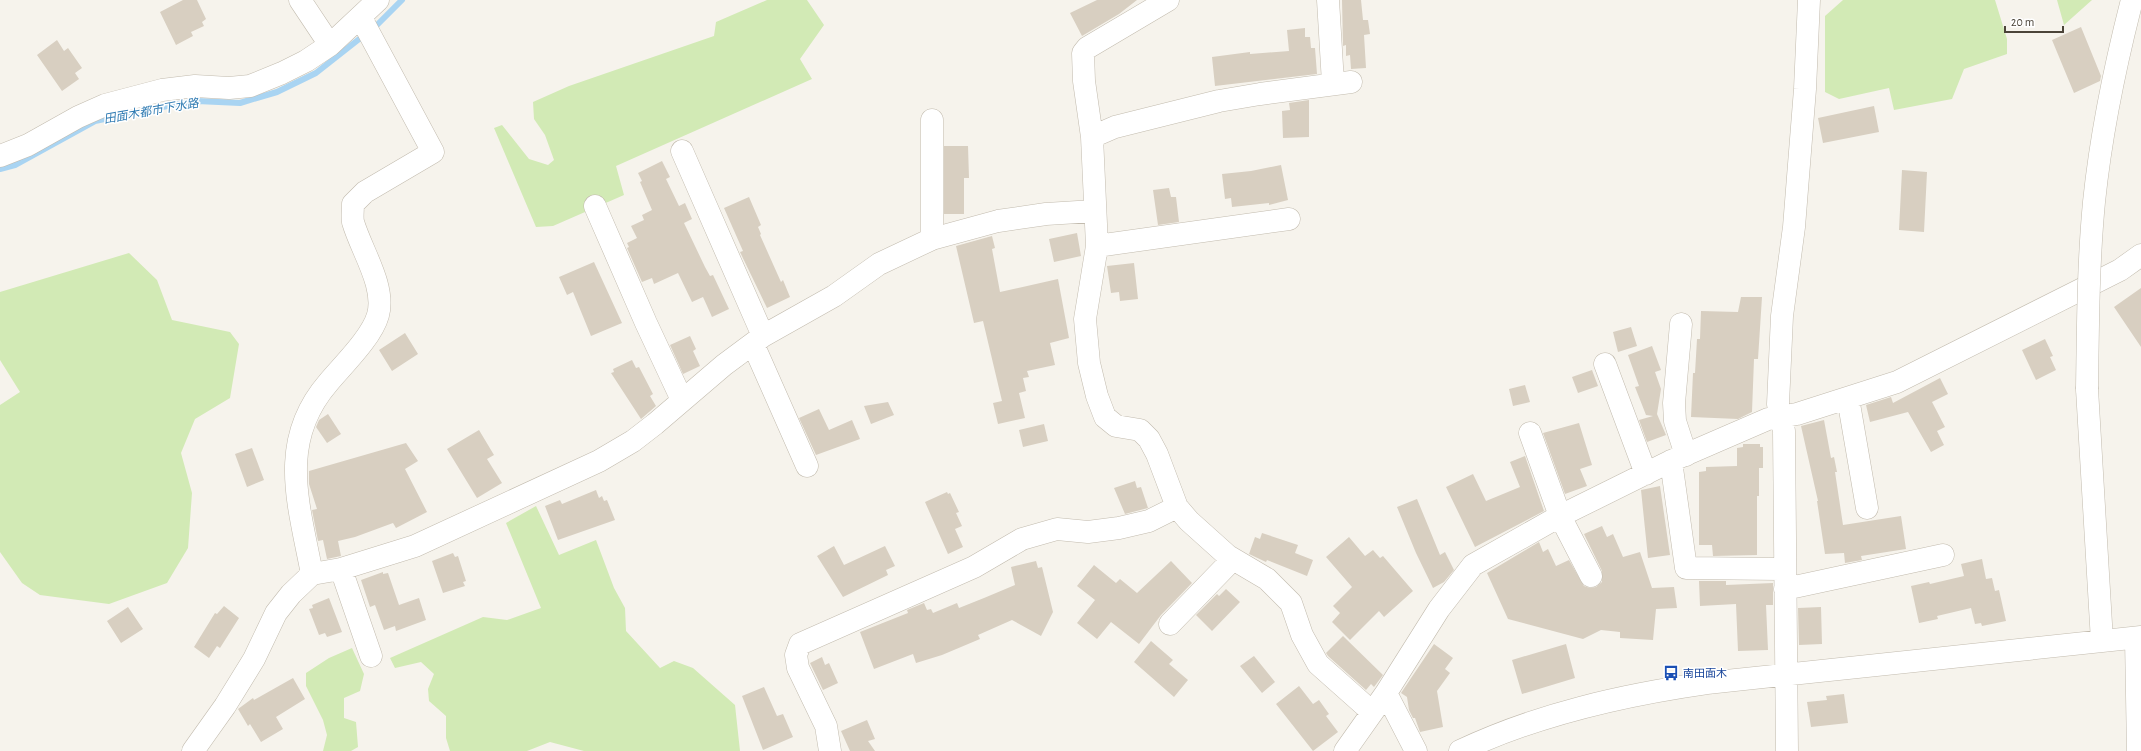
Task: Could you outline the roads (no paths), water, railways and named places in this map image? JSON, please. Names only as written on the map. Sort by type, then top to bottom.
[{"type":"street","points":[[300,0],[330,45]]},
{"type":"street","points":[[0,156],[28,146],[78,117],[105,105],[162,90],[188,86],[229,88],[250,86],[306,61],[330,45],[361,18],[378,0]]},
{"type":"street","points":[[1168,0],[1086,48],[1083,53],[1084,81],[1092,137],[1094,210],[1097,246],[1085,319],[1089,363],[1097,396],[1105,417],[1116,426],[1140,430],[1149,439],[1157,454],[1177,507],[1189,521],[1233,559],[1267,579],[1291,603],[1302,635],[1318,664],[1372,712]]},
{"type":"street","points":[[1092,137],[1115,127],[1219,101],[1342,82],[1328,0]]},
{"type":"street","points":[[1787,751],[1784,431],[1782,416],[1778,404],[1782,316],[1795,219],[1805,89],[1809,0]]},
{"type":"street","points":[[2102,641],[2087,389],[2088,295],[2094,201],[2109,100],[2132,0]]},
{"type":"street","points":[[312,574],[296,493],[294,461],[298,438],[311,409],[323,389],[368,333],[378,315],[379,291],[352,221],[353,204],[366,192],[433,152],[361,18]]},
{"type":"street","points":[[932,120],[932,239]]},
{"type":"street","points":[[682,151],[807,466]]},
{"type":"street","points":[[596,206],[646,323],[682,400]]},
{"type":"street","points":[[196,750],[254,659],[276,613],[291,594],[312,574],[341,569],[415,546],[599,460],[633,441],[724,365],[758,340],[834,296],[879,264],[932,239],[998,221],[1046,214],[1094,210]]},
{"type":"street","points":[[1097,246],[1289,219]]},
{"type":"street","points":[[1345,751],[1386,693],[1439,609],[1473,565],[1560,516],[1678,458],[1768,419],[1797,414],[1897,382],[2120,270],[2141,255]]},
{"type":"street","points":[[1681,324],[1674,403],[1686,568],[1785,579],[1943,555]]},
{"type":"street","points":[[1606,364],[1646,474]]},
{"type":"street","points":[[1848,398],[1867,508]]},
{"type":"street","points":[[1530,432],[1560,516],[1591,576]]},
{"type":"street","points":[[830,751],[826,726],[798,668],[796,655],[800,644],[815,635],[974,567],[1022,540],[1057,529],[1088,532],[1119,528],[1149,521],[1177,507]]},
{"type":"street","points":[[1170,624],[1233,559]]},
{"type":"street","points":[[341,569],[371,656]]},
{"type":"street","points":[[1460,751],[1477,743],[1558,714],[1648,692],[1707,683],[1787,676],[2138,638],[2138,751]]},
{"type":"street","points":[[1386,693],[1416,751]]},
{"type":"waterway","name":"田面木都市下水路","points":[[0,169],[15,165],[95,121],[197,101],[240,103],[277,92],[316,73],[377,25],[402,0]]},
{"type":"place","name":"南田面木","points":[[1671,673]]}]
